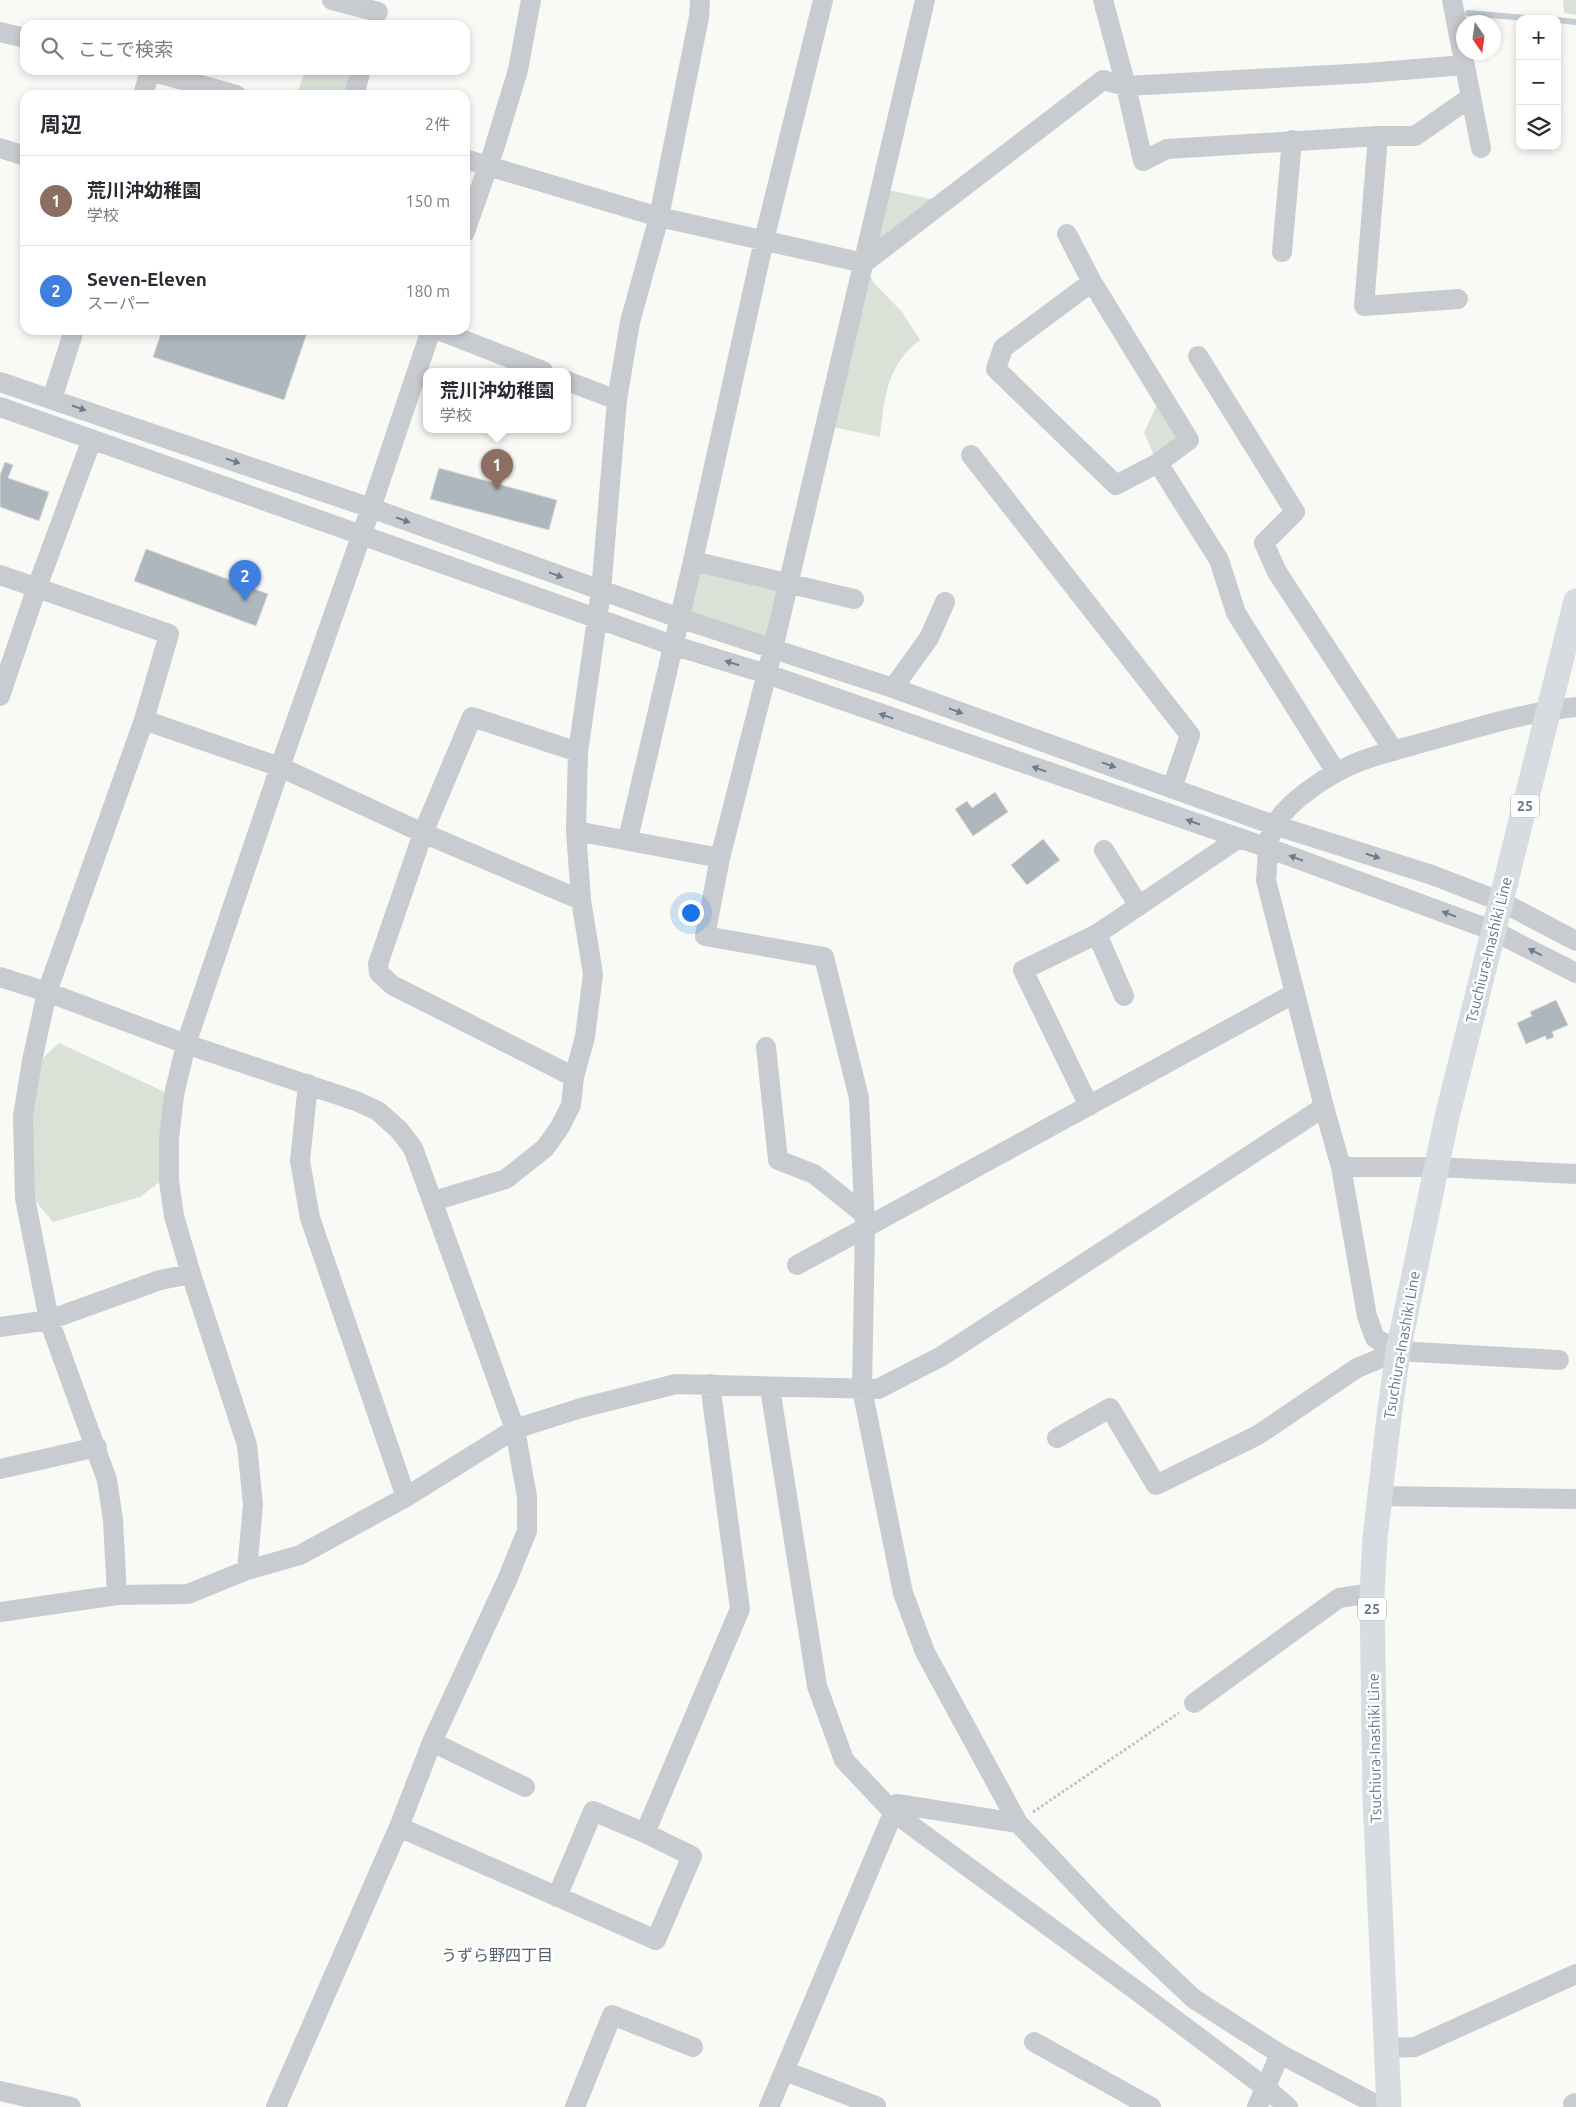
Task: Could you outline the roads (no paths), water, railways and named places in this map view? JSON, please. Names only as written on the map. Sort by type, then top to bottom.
[{"type":"main road","name":"Tsuchiura-Inashiki Line","points":[[1389,2107],[1375,1798],[1372,1593],[1380,1496],[1398,1351],[1436,1167],[1576,601]]},
{"type":"street","points":[[332,0],[378,12]]},
{"type":"street","points":[[470,217],[518,70],[531,0]]},
{"type":"street","points":[[434,1201],[506,1178],[545,1148],[560,1127],[571,1105],[574,1077],[585,1036],[593,974],[581,900],[576,831],[578,752],[601,591],[617,400],[630,322],[659,217],[699,17],[700,0]]},
{"type":"street","points":[[628,840],[693,561],[764,240],[823,0]]},
{"type":"street","points":[[925,0],[773,649],[720,858],[704,936],[824,957],[859,1098],[864,1221],[862,1389],[903,1593],[925,1652],[1018,1823],[1106,1916],[1194,1999],[1280,2054],[1380,2107]]},
{"type":"street","points":[[1103,0],[1143,160],[1166,148],[1292,140],[1415,136],[1471,97]]},
{"type":"street","points":[[1452,0],[1481,148]]},
{"type":"street","points":[[0,32],[20,37]]},
{"type":"street","points":[[864,263],[1103,80],[1126,86],[1367,73],[1464,65]]},
{"type":"street","points":[[144,90],[148,75]]},
{"type":"street","points":[[166,75],[219,90]]},
{"type":"street","points":[[355,90],[360,75]]},
{"type":"street","points":[[1378,136],[1364,306],[1458,299]]},
{"type":"street","points":[[1282,252],[1292,140]]},
{"type":"street","points":[[0,148],[20,154]]},
{"type":"street","points":[[470,160],[659,217],[864,263]]},
{"type":"street","points":[[1067,234],[1092,282],[1189,440],[1158,463],[1116,485],[996,369],[1004,348],[1092,282]]},
{"type":"street","points":[[52,399],[72,335]]},
{"type":"street","points":[[246,1570],[253,1505],[247,1446],[174,1216],[169,1181],[170,1130],[174,1095],[186,1044],[429,335]]},
{"type":"street","points":[[451,335],[535,368]]},
{"type":"street","points":[[1198,356],[1296,512],[1264,543],[1277,572],[1394,751]]},
{"type":"street","points":[[0,382],[371,508],[679,618],[893,688],[1274,825],[1432,875],[1502,902],[1576,941]]},
{"type":"street","points":[[571,383],[617,400]]},
{"type":"street","points":[[0,407],[672,645],[767,674],[1268,848],[1494,931],[1576,973]]},
{"type":"street","points":[[0,696],[37,587],[92,439]]},
{"type":"street","points":[[972,455],[1190,735],[1172,788]]},
{"type":"street","points":[[1158,463],[1219,560],[1236,613],[1336,772]]},
{"type":"street","points":[[693,561],[854,599]]},
{"type":"street","points":[[0,575],[169,634],[144,720],[47,992],[32,1061],[23,1116],[25,1198],[49,1320],[107,1480],[113,1520],[117,1595]]},
{"type":"street","points":[[893,688],[929,638],[945,602]]},
{"type":"street","points":[[1398,1351],[1375,1338],[1367,1316],[1342,1167],[1324,1107],[1266,880],[1268,848],[1274,825],[1290,805],[1336,772],[1352,764],[1549,710],[1576,707]]},
{"type":"street","points":[[574,1077],[392,985],[379,973],[378,964],[422,833],[472,717],[578,752]]},
{"type":"street","points":[[144,720],[280,766],[422,833],[581,900]]},
{"type":"street","points":[[576,831],[720,858]]},
{"type":"street","points":[[1089,1106],[1022,970],[1096,934],[1239,838]]},
{"type":"street","points":[[1104,850],[1139,906]]},
{"type":"street","points":[[1096,934],[1124,996]]},
{"type":"street","points":[[0,977],[47,992],[186,1044],[356,1101],[378,1111],[399,1130],[414,1148],[515,1429],[528,1497],[527,1531],[507,1580],[432,1742],[399,1827],[276,2107]]},
{"type":"street","points":[[798,1265],[864,1221],[1089,1106],[1295,993]]},
{"type":"street","points":[[766,1047],[778,1160],[814,1174],[864,1221]]},
{"type":"street","points":[[308,1084],[300,1161],[310,1218],[406,1497]]},
{"type":"street","points":[[0,1612],[117,1595],[188,1594],[246,1570],[300,1555],[406,1497],[515,1429],[581,1408],[676,1384],[770,1388],[878,1389],[942,1356],[1324,1107]]},
{"type":"street","points":[[1342,1167],[1436,1167],[1576,1174]]},
{"type":"street","points":[[0,1327],[49,1320],[160,1280],[191,1274]]},
{"type":"street","points":[[1058,1438],[1110,1408],[1156,1485],[1258,1435],[1357,1368],[1398,1351],[1559,1360]]},
{"type":"street","points":[[645,1833],[740,1609],[710,1384]]},
{"type":"street","points":[[770,1388],[816,1686],[844,1760],[893,1812],[1266,2088],[1288,2107]]},
{"type":"street","points":[[0,1469],[96,1447]]},
{"type":"street","points":[[1380,1496],[1576,1498]]},
{"type":"street","points":[[1194,1703],[1339,1598],[1372,1593]]},
{"type":"street","points":[[432,1742],[525,1787]]},
{"type":"street","points":[[769,2107],[897,1804],[1018,1823]]},
{"type":"street","points":[[399,1827],[557,1897],[656,1940],[692,1856],[593,1811],[557,1897]]},
{"type":"street","points":[[1386,2048],[1415,2047],[1576,1974]]},
{"type":"street","points":[[577,2106],[612,2015],[693,2047]]},
{"type":"street","points":[[1034,2042],[1151,2107]]},
{"type":"street","points":[[1258,2107],[1280,2054]]},
{"type":"street","points":[[785,2071],[876,2106]]},
{"type":"street","points":[[0,2091],[35,2103],[71,2107]]},
{"type":"waterway","points":[[1468,13],[1516,17]]},
{"type":"waterway","points":[[1561,20],[1576,22]]},
{"type":"place","name":"荒川沖幼稚園","points":[[497,490]]},
{"type":"place","name":"Seven-Eleven","points":[[245,601]]},
{"type":"district","name":"うずら野四丁目","points":[[497,1955]]}]
